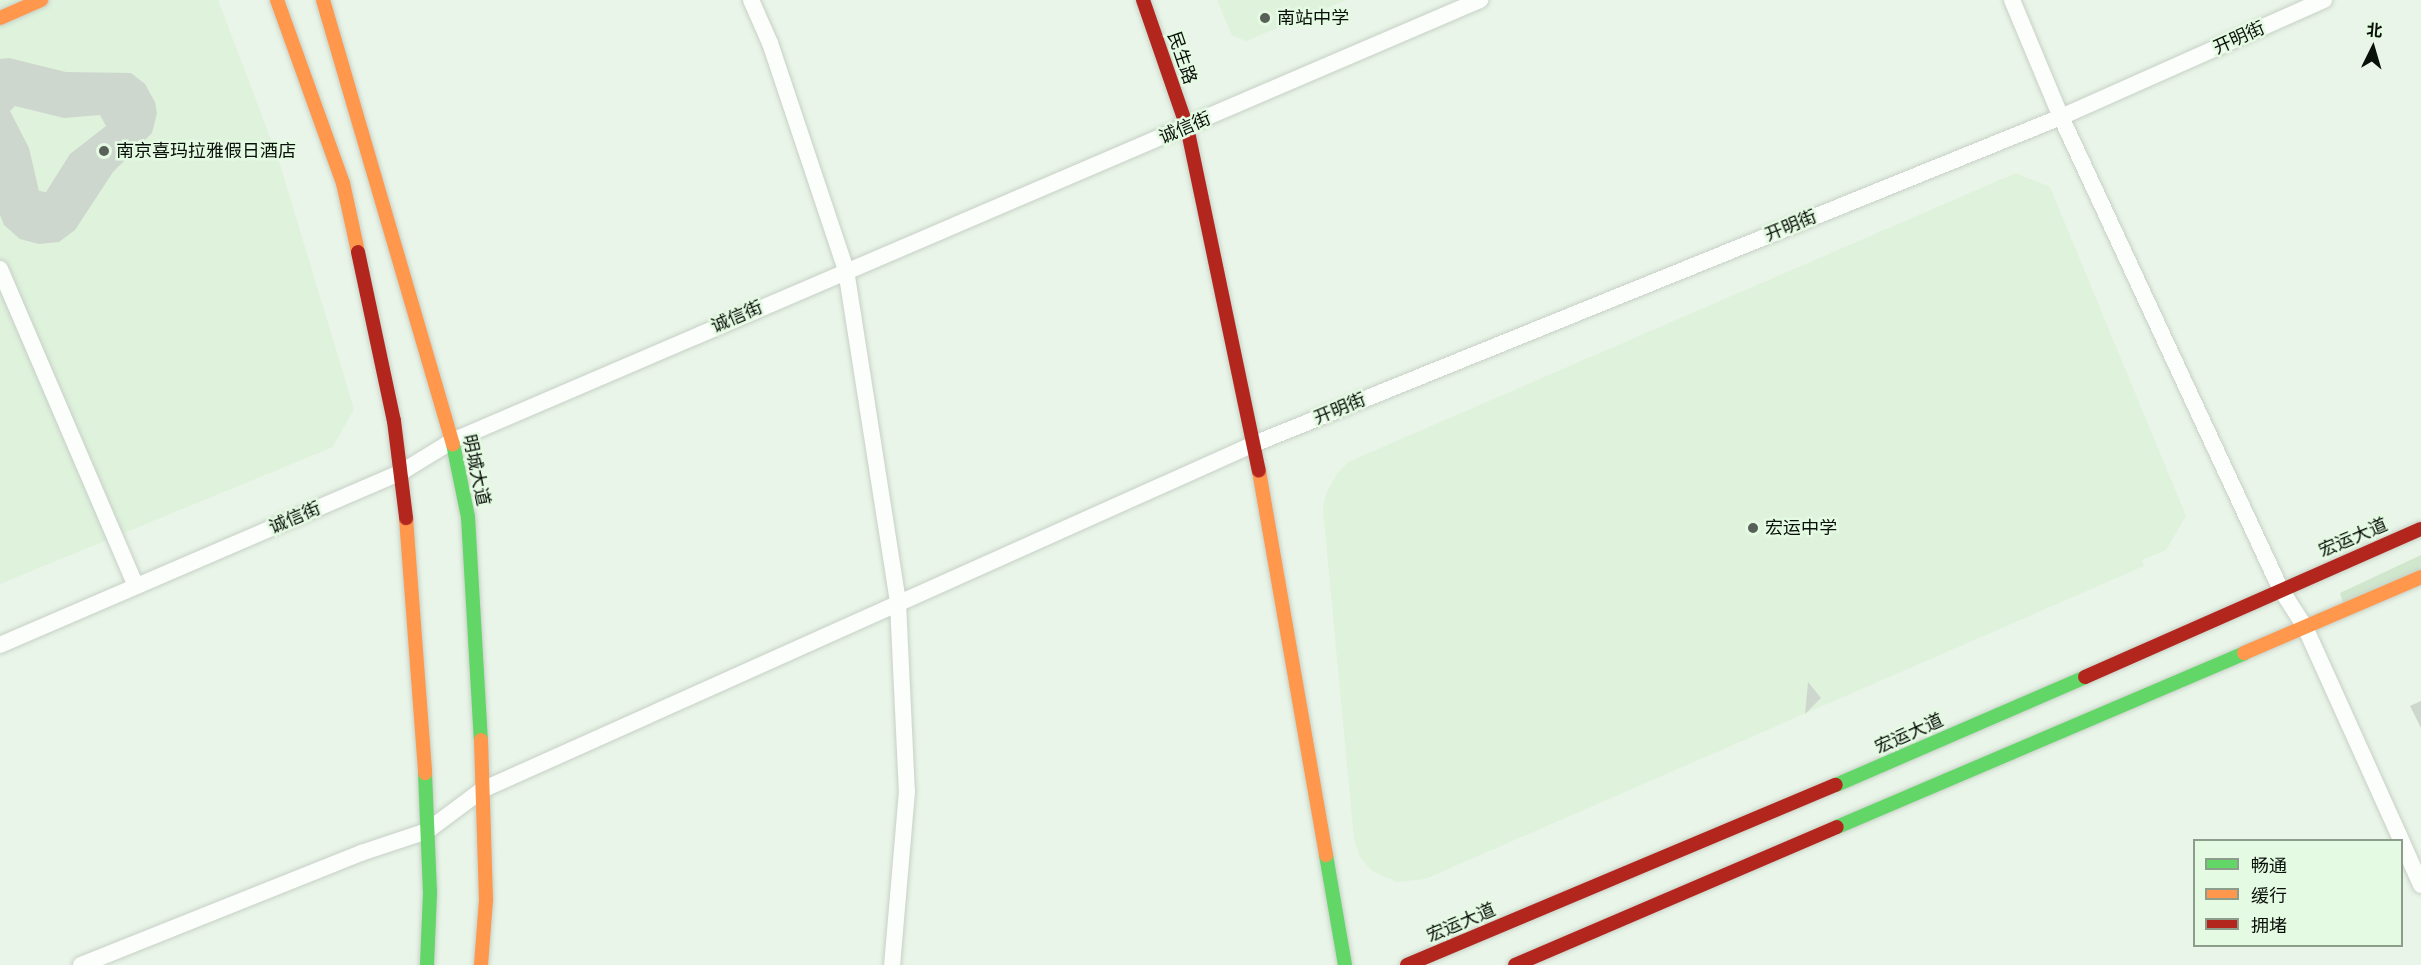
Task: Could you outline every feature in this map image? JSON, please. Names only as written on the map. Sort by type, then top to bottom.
[{"type":"main road","points":[[0,18],[42,0]]},
{"type":"main road","points":[[278,0],[343,183],[394,421],[413,605],[427,831],[430,893],[427,965]]},
{"type":"main road","name":"明城大道","points":[[323,0],[452,441],[468,517],[486,900],[481,965]]},
{"type":"main road","name":"民生路","points":[[1143,0],[1187,128],[1254,444],[1345,965]]},
{"type":"main road","name":"宏运大道","points":[[1407,965],[1905,756],[2280,588],[2421,529]]},
{"type":"main road","points":[[1515,965],[2421,577]]},
{"type":"street","points":[[751,0],[770,43],[846,270],[898,603],[907,791],[892,965]]},
{"type":"street","name":"诚信街","points":[[0,645],[400,473],[452,441],[846,270],[1187,128],[1480,0]]},
{"type":"street","points":[[2012,0],[2061,117],[2280,588],[2305,627],[2400,839]]},
{"type":"street","name":"开明街","points":[[81,965],[362,853],[427,831],[482,790],[1254,444],[2061,117],[2324,0]]},
{"type":"street","points":[[0,269],[136,586]]},
{"type":"street","points":[[2403,845],[2421,885]]},
{"type":"shaded area","points":[[0,0],[218,0],[278,158],[354,409],[333,447],[0,584]]},
{"type":"shaded area","name":"南站中学","points":[[1217,0],[1346,0],[1246,41],[1232,35]]},
{"type":"shaded area","name":"宏运中学","points":[[2016,173],[2050,187],[2186,516],[2166,550],[2142,560],[2144,566],[1425,879],[1397,882],[1372,871],[1360,857],[1354,839],[1323,509],[1326,494],[1337,474],[1348,462]]},
{"type":"shaded area","points":[[2421,555],[2421,578],[2344,605],[2340,593]]},
{"type":"building","name":"南京喜玛拉雅假日酒店","points":[[9,58],[66,72],[131,73],[145,84],[155,102],[157,113],[152,133],[113,172],[75,230],[59,242],[39,244],[20,239],[4,225],[0,215],[0,59]],"holes":[[[15,106],[64,118],[100,115],[106,126],[70,154],[46,192],[39,191],[29,148],[10,111]]]},
{"type":"building","points":[[1808,682],[1821,698],[1805,714]]},
{"type":"building","points":[[2421,701],[2421,728],[2410,706]]},
{"type":"traffic: fast","points":[[453,444],[468,517],[481,740]]},
{"type":"traffic: fast","points":[[1837,827],[2244,653]]},
{"type":"traffic: fast","points":[[1836,785],[2085,677]]},
{"type":"traffic: fast","points":[[425,773],[430,893],[427,965]]},
{"type":"traffic: fast","points":[[1326,855],[1345,965]]},
{"type":"traffic: slow","points":[[0,18],[41,0]]},
{"type":"traffic: slow","points":[[277,0],[343,183],[358,252]]},
{"type":"traffic: slow","points":[[323,0],[453,444]]},
{"type":"traffic: slow","points":[[1259,471],[1326,855]]},
{"type":"traffic: slow","points":[[406,518],[425,773]]},
{"type":"traffic: slow","points":[[2244,653],[2421,577]]},
{"type":"traffic: slow","points":[[481,740],[486,900],[481,965]]},
{"type":"traffic: jam","points":[[1143,0],[1187,127],[1259,471]]},
{"type":"traffic: jam","points":[[358,252],[394,421],[406,518]]},
{"type":"traffic: jam","points":[[2085,677],[2421,529]]},
{"type":"traffic: jam","points":[[1407,965],[1836,785]]},
{"type":"traffic: jam","points":[[1515,965],[1837,827]]},
{"type":"place","name":"南站中学","points":[[1265,18]]},
{"type":"place","name":"南京喜玛拉雅假日酒店","points":[[104,151]]},
{"type":"place","name":"宏运中学","points":[[1753,528]]}]
